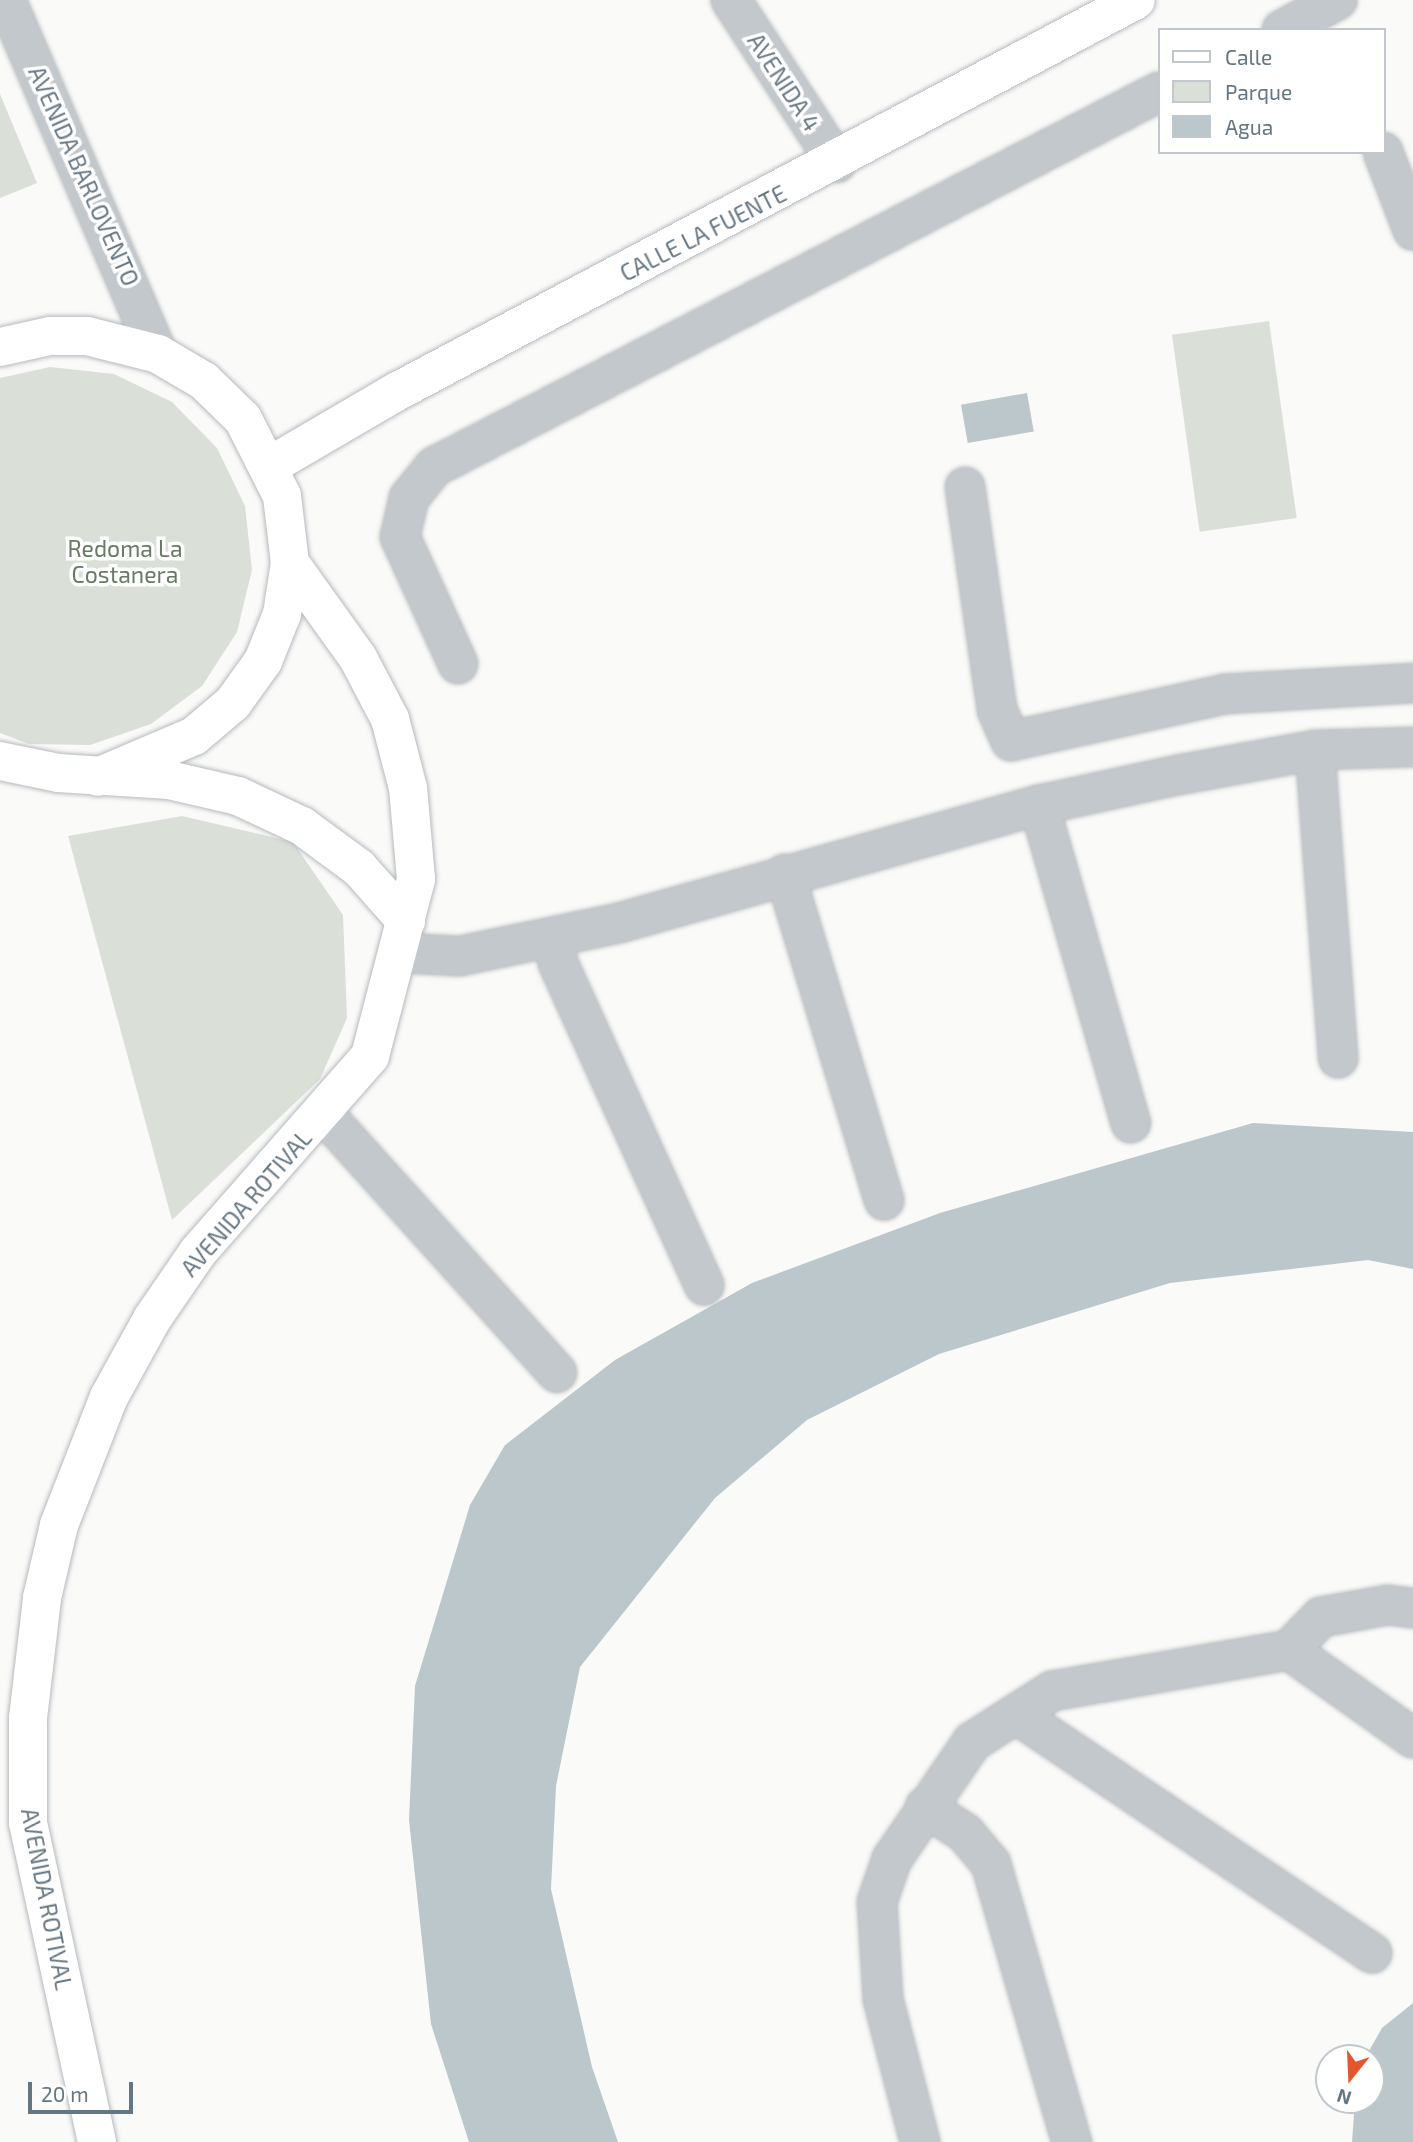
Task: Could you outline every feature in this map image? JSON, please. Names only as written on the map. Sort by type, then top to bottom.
[{"type":"main road","name":"CALLE LA FUENTE","points":[[271,465],[396,392],[837,163],[1136,0]]},
{"type":"main road","points":[[5,343],[87,336],[158,354],[204,381],[243,419],[271,465],[287,518],[290,563],[282,614],[263,661],[233,703],[194,736],[98,777]]},
{"type":"main road","name":"AVENIDA ROTIVAL","points":[[97,2142],[28,1822],[29,1718],[42,1598],[59,1525],[109,1396],[152,1319],[198,1252],[324,1114],[370,1056],[402,937],[416,853],[390,719],[358,658],[290,563]]},
{"type":"main road","points":[[0,761],[98,777],[169,779],[237,796],[302,826],[359,868],[402,937]]},
{"type":"street","name":"AVENIDA BARLOVENTO","points":[[6,0],[158,354]]},
{"type":"street","name":"AVENIDA 4","points":[[731,0],[837,163]]},
{"type":"street","points":[[1286,28],[1324,8]]},
{"type":"street","points":[[458,664],[400,537],[409,498],[434,467],[1158,93]]},
{"type":"street","points":[[1383,154],[1413,230]]},
{"type":"street","points":[[965,487],[997,710],[1012,741],[1224,694],[1413,683]]},
{"type":"street","points":[[402,937],[460,956],[553,937],[1039,805],[1315,750],[1413,747]]},
{"type":"street","points":[[1315,750],[1338,1058]]},
{"type":"street","points":[[1039,805],[1131,1123]]},
{"type":"street","points":[[785,874],[884,1200]]},
{"type":"street","points":[[553,937],[558,963],[704,1285]]},
{"type":"street","points":[[324,1114],[557,1373]]},
{"type":"street","points":[[920,2142],[883,1999],[877,1902],[892,1859],[925,1807],[972,1742],[1052,1691],[1289,1650],[1321,1617],[1388,1605],[1413,1608]]},
{"type":"street","points":[[1289,1650],[1413,1738]]},
{"type":"street","points":[[1016,1714],[1373,1953]]},
{"type":"street","points":[[925,1807],[965,1833],[991,1864],[1072,2142]]},
{"type":"green space","points":[[0,94],[37,183],[0,198]]},
{"type":"green space","points":[[1269,321],[1297,518],[1200,532],[1172,335]]},
{"type":"green space","name":"Redoma La Costanera","points":[[50,367],[114,374],[172,402],[217,448],[245,506],[252,570],[237,632],[202,686],[151,724],[90,745],[29,744],[0,733],[0,378]]},
{"type":"green space","points":[[182,816],[293,842],[343,915],[347,1018],[320,1079],[172,1220],[68,836]]},
{"type":"water","points":[[1027,393],[1034,431],[968,443],[961,405]]},
{"type":"water","points":[[1253,1123],[1413,1132],[1413,1269],[1368,1260],[1170,1283],[939,1354],[807,1420],[715,1498],[580,1667],[556,1786],[551,1889],[592,2067],[618,2142],[469,2142],[431,2024],[409,1820],[415,1686],[470,1505],[505,1445],[615,1360],[752,1283],[940,1213]]},
{"type":"water","points":[[1413,2003],[1413,2142],[1352,2142],[1354,2114],[1385,2114],[1385,2044],[1373,2044],[1382,2028]]}]
